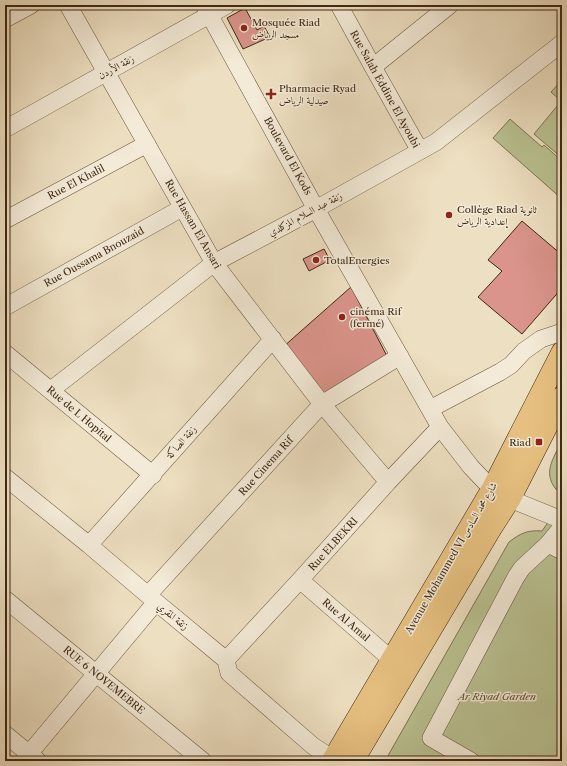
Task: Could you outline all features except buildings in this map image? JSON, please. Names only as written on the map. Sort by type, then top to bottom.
[{"type":"main road","name":"Avenue Mohammed VI شارع محمد السادس","points":[[340,760],[392,660],[492,489],[562,352]]},
{"type":"main road","name":"Avenue Mohammed VI شارع محمد السادس","points":[[340,760],[510,499],[562,397]]},
{"type":"street","points":[[5,19],[31,5]]},
{"type":"street","name":"Rue Hassan El Ansari","points":[[68,5],[214,263],[322,404],[388,482]]},
{"type":"street","name":"زنقة الأردن","points":[[5,129],[106,73],[207,10],[227,5]]},
{"type":"street","name":"Rue Salah Eddine El Ayoubi","points":[[339,5],[420,151]]},
{"type":"street","points":[[373,67],[450,5]]},
{"type":"street","name":"Boulevard El Kods","points":[[207,10],[316,209],[440,427],[471,467],[492,489],[510,499],[562,520]]},
{"type":"street","name":"زنقة عبد السلام المزكلدي","points":[[51,390],[214,263],[316,209],[436,142],[562,43]]},
{"type":"street","name":"Rue El Khalil","points":[[5,220],[147,144]]},
{"type":"street","name":"Rue Oussama Bnouzaid","points":[[5,307],[182,208]]},
{"type":"street","points":[[430,409],[500,372],[511,365],[524,351],[541,339],[562,332]]},
{"type":"street","name":"زنقة الصاكة","points":[[90,545],[273,339]]},
{"type":"street","name":"Rue de L Hopital","points":[[5,353],[153,475]]},
{"type":"street","name":"Rue Cinema Rif","points":[[30,759],[97,674],[152,599],[322,404],[400,356]]},
{"type":"street","name":"Rue ELBEKRI","points":[[226,660],[440,427]]},
{"type":"street","name":"زنقة المقري","points":[[5,477],[90,545],[152,599],[226,660],[229,673],[313,746],[340,760]]},
{"type":"street","points":[[471,761],[431,738],[516,577],[522,568],[555,548],[562,527]]},
{"type":"street","name":"Rue Al Amal","points":[[300,580],[392,660]]},
{"type":"street","name":"RUE 6 NOVEMEBRE","points":[[5,599],[203,761]]},
{"type":"street","points":[[5,734],[30,759]]},
{"type":"green space","points":[[562,80],[562,102],[551,92]]},
{"type":"green space","points":[[558,105],[562,108],[562,158],[534,134]]},
{"type":"green space","points":[[510,119],[542,147],[544,145],[562,161],[562,199],[493,138]]},
{"type":"green space","points":[[562,441],[562,495],[554,486],[551,479],[550,468]]},
{"type":"green space","name":"Ar Riyad Garden","points":[[562,502],[562,761],[385,761],[509,542],[524,533],[542,531]]},
{"type":"place","name":"Mosquée Riad مسجد الرياض","points":[[244,28]]},
{"type":"place","name":"Pharmacie Ryad صيدلية الرياض","points":[[271,94]]},
{"type":"place","name":"Collège Riad ثانوية إعدادية الرياض","points":[[449,215]]},
{"type":"place","name":"TotalEnergies","points":[[316,260]]},
{"type":"place","name":"cinéma Rif (fermé)","points":[[342,317]]},
{"type":"place","name":"Riad","points":[[539,442]]}]
